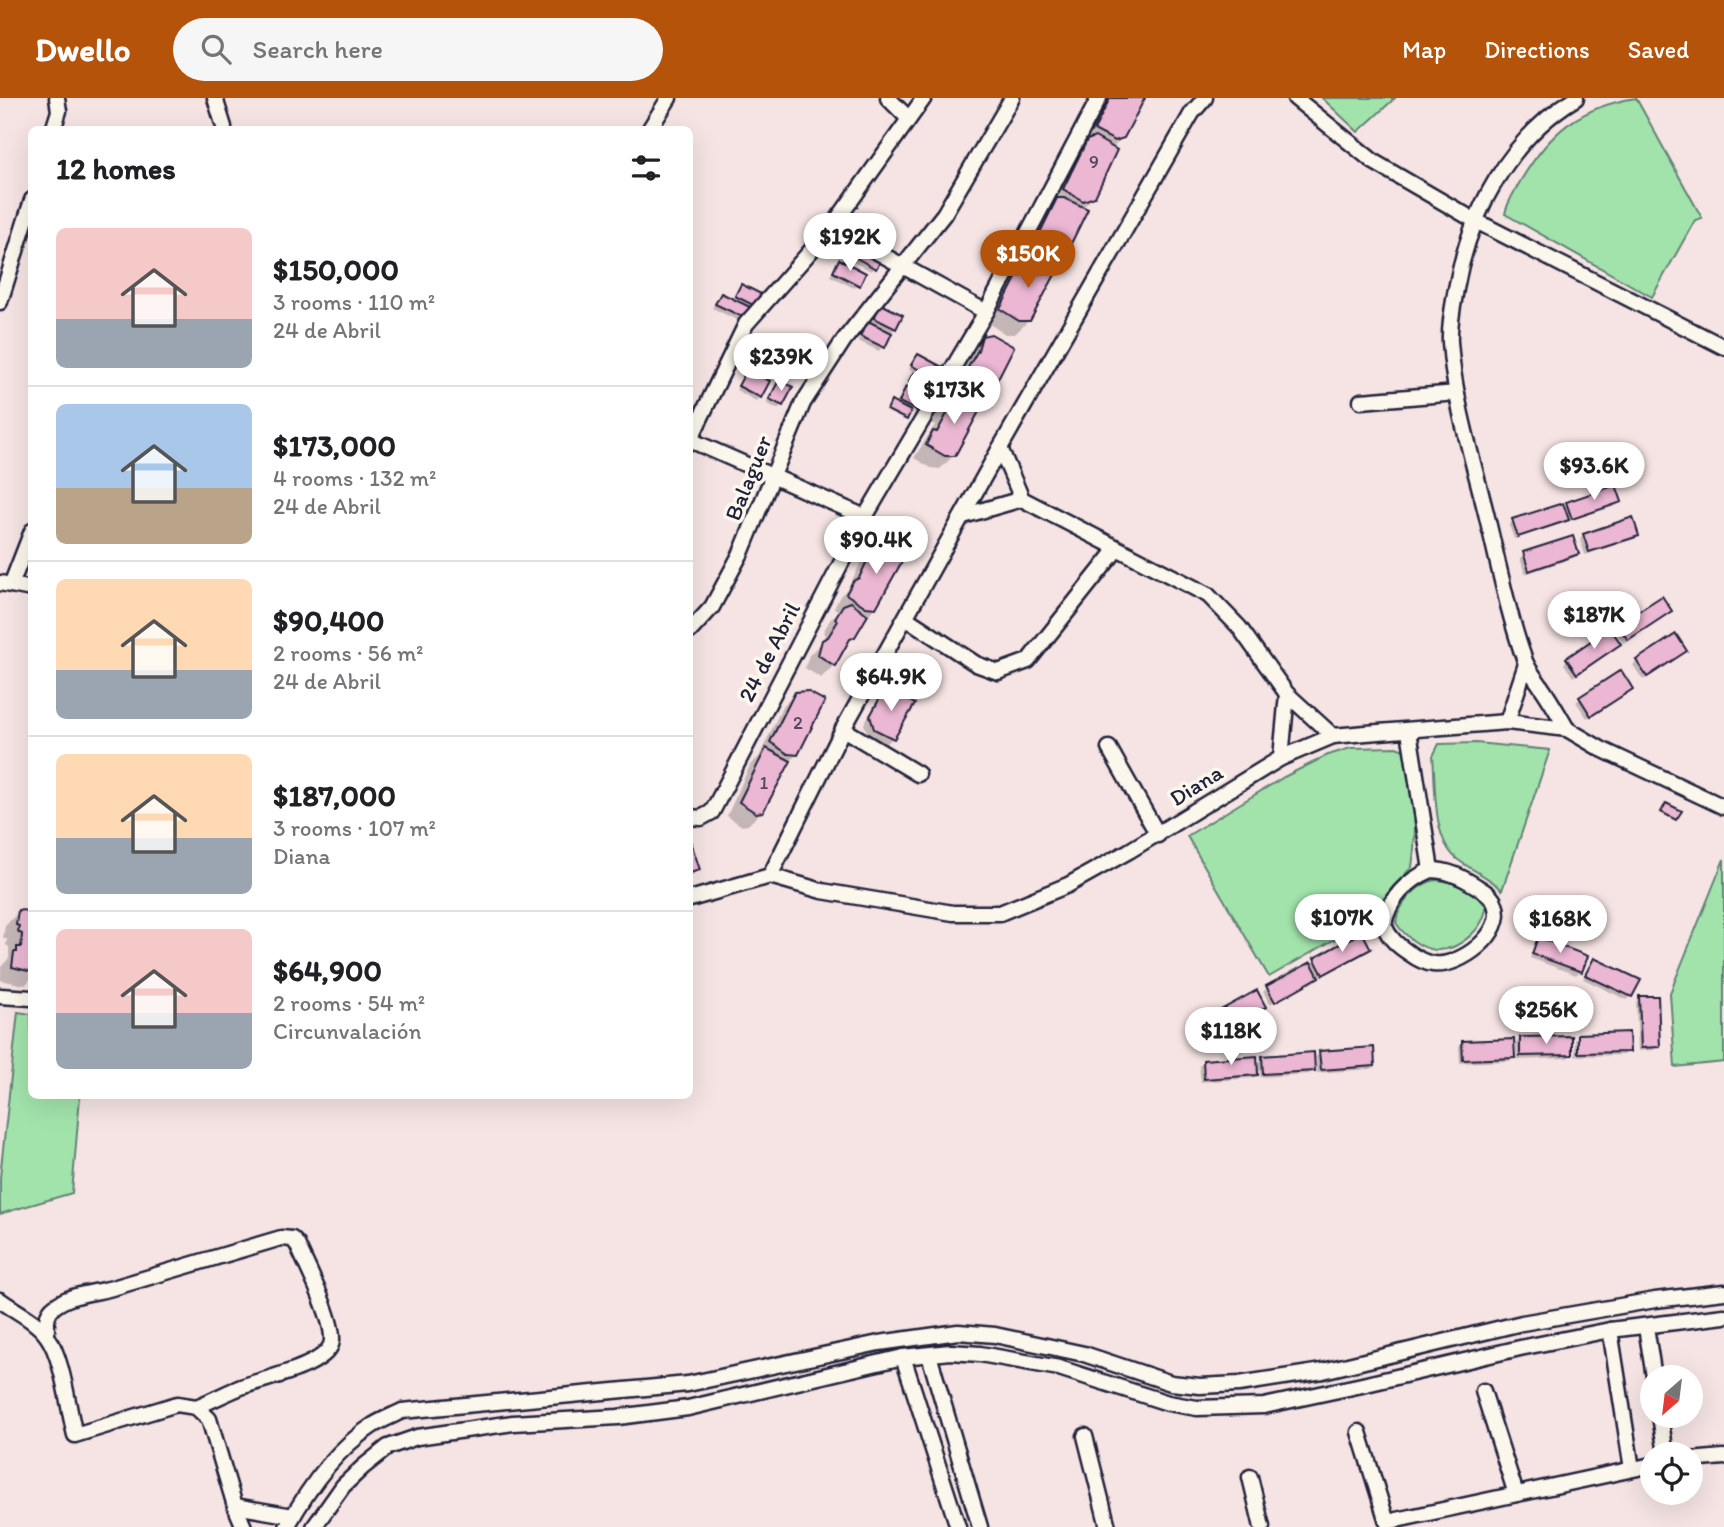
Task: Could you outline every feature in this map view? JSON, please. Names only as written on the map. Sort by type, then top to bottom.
[{"type":"street","points":[[54,126],[59,111],[57,98]]},
{"type":"street","points":[[215,98],[221,126]]},
{"type":"street","points":[[652,126],[669,98]]},
{"type":"street","points":[[887,98],[908,118]]},
{"type":"street","points":[[693,434],[746,324],[832,227],[924,98]]},
{"type":"street","name":"Balaguer","points":[[693,628],[712,607],[741,553],[803,402],[844,340],[944,214],[1012,98]]},
{"type":"street","name":"24 de Abril","points":[[695,817],[712,812],[865,517],[986,312],[1099,98]]},
{"type":"street","points":[[693,898],[769,876],[844,729],[1000,448],[1192,113],[1205,98]]},
{"type":"street","points":[[1295,98],[1374,162],[1474,220],[1724,347]]},
{"type":"street","points":[[1567,729],[1526,664],[1457,393],[1450,341],[1451,312],[1459,269],[1474,220],[1499,176],[1523,142],[1554,111],[1576,98]]},
{"type":"street","points":[[0,302],[28,213]]},
{"type":"street","points":[[832,227],[904,264],[986,312]]},
{"type":"street","points":[[1361,401],[1457,393]]},
{"type":"street","points":[[693,441],[865,517]]},
{"type":"street","points":[[1000,448],[1022,499],[1208,595],[1239,627],[1287,694],[1333,736]]},
{"type":"street","points":[[963,516],[1022,499]]},
{"type":"street","points":[[28,539],[6,584],[28,588]]},
{"type":"street","points":[[906,618],[976,664],[998,672],[1028,661],[1117,549]]},
{"type":"street","points":[[1507,722],[1526,664]]},
{"type":"street","points":[[1281,758],[1287,694]]},
{"type":"street","name":"Diana","points":[[769,876],[822,891],[953,913],[1000,913],[1068,884],[1158,835],[1281,758],[1333,736],[1507,722],[1567,729],[1601,749],[1724,807]]},
{"type":"street","points":[[844,729],[918,774]]},
{"type":"street","points":[[1409,731],[1431,870]]},
{"type":"street","points":[[1110,748],[1158,835]]},
{"type":"street","points":[[1431,870],[1449,872],[1483,891],[1494,901],[1497,914],[1491,931],[1479,947],[1459,960],[1442,964],[1424,961],[1400,947],[1392,940],[1384,925],[1391,906],[1404,887],[1431,870]]},
{"type":"street","points":[[0,996],[28,998]]},
{"type":"street","points":[[0,1300],[36,1324],[47,1335],[57,1357],[75,1435],[177,1404],[196,1407],[242,1387],[310,1364],[327,1352],[332,1342],[331,1326],[297,1244],[292,1238],[281,1238],[112,1289],[71,1298],[54,1306],[50,1311],[46,1320],[47,1335]]},
{"type":"street","points":[[235,1506],[290,1521],[312,1488],[344,1450],[372,1426],[402,1411],[688,1384],[879,1343],[958,1332],[995,1335],[1084,1354],[1171,1383],[1200,1386],[1239,1384],[1324,1371],[1522,1323],[1655,1300],[1724,1292]]},
{"type":"street","points":[[314,1527],[343,1486],[363,1467],[388,1447],[417,1437],[513,1423],[618,1417],[688,1408],[903,1357],[950,1352],[980,1354],[1059,1368],[1168,1403],[1187,1406],[1264,1406],[1610,1330],[1724,1317]]},
{"type":"street","points":[[1646,1326],[1652,1365]]},
{"type":"street","points":[[1610,1330],[1632,1469]]},
{"type":"street","points":[[929,1355],[980,1527]]},
{"type":"street","points":[[903,1357],[958,1527]]},
{"type":"street","points":[[1483,1391],[1517,1494]]},
{"type":"street","points":[[196,1407],[209,1419],[244,1527]]},
{"type":"street","points":[[1359,1432],[1387,1522],[1640,1467]]},
{"type":"street","points":[[1085,1436],[1108,1527]]},
{"type":"street","points":[[1703,1459],[1724,1457]]},
{"type":"street","points":[[1250,1477],[1262,1527]]},
{"type":"green space","points":[[1322,98],[1395,98],[1358,132]]},
{"type":"green space","points":[[1636,98],[1702,218],[1695,220],[1652,297],[1505,214],[1521,180],[1555,135],[1582,115],[1616,102]]},
{"type":"green space","points":[[1476,743],[1550,750],[1502,890],[1457,859],[1443,839],[1439,826],[1433,756],[1439,744]]},
{"type":"green space","points":[[1396,747],[1404,750],[1413,792],[1415,839],[1412,867],[1366,921],[1269,977],[1187,836],[1284,777],[1328,755],[1351,748]]},
{"type":"green space","points":[[1724,859],[1724,1062],[1675,1067],[1670,993]]},
{"type":"green space","points":[[1436,880],[1464,888],[1486,906],[1481,922],[1469,937],[1453,947],[1436,950],[1414,941],[1396,923],[1410,896],[1422,885]]},
{"type":"green space","points":[[18,1012],[28,1014],[28,1099],[80,1099],[72,1193],[0,1214],[0,1177]]},
{"type":"building","points":[[1110,98],[1145,98],[1124,138],[1115,141],[1094,130]]},
{"type":"building","points":[[1095,137],[1117,150],[1095,197],[1083,201],[1063,189],[1087,140]]},
{"type":"building","points":[[1057,198],[1064,198],[1088,209],[1064,258],[1051,260],[1031,251]]},
{"type":"building","points":[[860,244],[883,257],[876,269],[853,256]]},
{"type":"building","points":[[1034,258],[1057,271],[1030,321],[1019,321],[1000,309],[1026,259]]},
{"type":"building","points":[[839,259],[866,273],[860,286],[833,272]]},
{"type":"building","points":[[741,284],[761,294],[755,306],[735,296]]},
{"type":"building","points":[[721,293],[752,308],[747,319],[715,304]]},
{"type":"building","points":[[881,304],[903,315],[896,329],[874,318]]},
{"type":"building","points":[[868,321],[892,333],[885,348],[860,336]]},
{"type":"building","points":[[991,334],[1014,347],[989,396],[976,397],[958,385],[978,350],[982,336]]},
{"type":"building","points":[[751,352],[768,362],[763,372],[746,362]]},
{"type":"building","points":[[918,354],[942,367],[935,379],[911,365]]},
{"type":"building","points":[[747,369],[770,381],[761,398],[738,386]]},
{"type":"building","points":[[913,373],[932,382],[927,391],[909,381]]},
{"type":"building","points":[[779,380],[793,387],[783,406],[769,399]]},
{"type":"building","points":[[906,386],[924,395],[917,411],[899,402]]},
{"type":"building","points":[[952,393],[982,406],[955,456],[945,456],[926,445],[948,412],[943,409]]},
{"type":"building","points":[[891,401],[911,411],[907,420],[887,410]]},
{"type":"building","points":[[1616,485],[1622,502],[1572,519],[1566,502]]},
{"type":"building","points":[[1563,503],[1569,520],[1518,537],[1512,519]]},
{"type":"building","points":[[1633,517],[1639,536],[1589,552],[1583,534]]},
{"type":"building","points":[[1573,536],[1579,554],[1529,571],[1523,552]]},
{"type":"building","points":[[883,543],[905,556],[876,608],[866,607],[846,594],[853,581],[859,578],[874,546]]},
{"type":"building","points":[[1662,596],[1672,611],[1628,640],[1617,625]]},
{"type":"building","points":[[851,602],[868,615],[835,666],[818,655],[822,640],[828,637],[838,621],[835,618],[843,605]]},
{"type":"building","points":[[1610,628],[1621,644],[1577,674],[1566,658]]},
{"type":"building","points":[[1676,634],[1687,651],[1647,677],[1636,660]]},
{"type":"building","points":[[1621,670],[1633,689],[1591,716],[1579,697]]},
{"type":"building","points":[[886,687],[915,704],[894,739],[874,729],[870,716]]},
{"type":"building","points":[[807,691],[825,701],[798,755],[788,754],[770,742],[795,692]]},
{"type":"building","points":[[766,748],[791,761],[763,812],[756,813],[739,802]]},
{"type":"building","points":[[1666,803],[1682,811],[1676,820],[1661,812]]},
{"type":"building","points":[[693,848],[700,870],[693,872]]},
{"type":"building","points":[[18,910],[28,911],[28,971],[12,967],[14,952],[17,952],[17,947],[21,947],[22,934],[18,932],[19,926],[16,925]]},
{"type":"building","points":[[1362,932],[1371,949],[1323,975],[1314,958]]},
{"type":"building","points":[[1538,937],[1588,956],[1582,972],[1532,954]]},
{"type":"building","points":[[1594,958],[1641,980],[1632,997],[1585,975]]},
{"type":"building","points":[[1311,962],[1319,977],[1275,1002],[1266,986]]},
{"type":"building","points":[[1257,990],[1266,1007],[1222,1032],[1212,1015]]},
{"type":"building","points":[[1639,996],[1658,996],[1660,1047],[1641,1048]]},
{"type":"building","points":[[1629,1032],[1630,1052],[1578,1053],[1578,1034]]},
{"type":"building","points":[[1572,1036],[1572,1055],[1520,1056],[1520,1037]]},
{"type":"building","points":[[1514,1039],[1515,1058],[1463,1060],[1462,1041]]},
{"type":"building","points":[[1374,1047],[1375,1066],[1321,1070],[1319,1051]]},
{"type":"building","points":[[1314,1052],[1315,1071],[1263,1074],[1262,1056]]},
{"type":"building","points":[[1257,1056],[1258,1075],[1204,1079],[1203,1060]]}]
